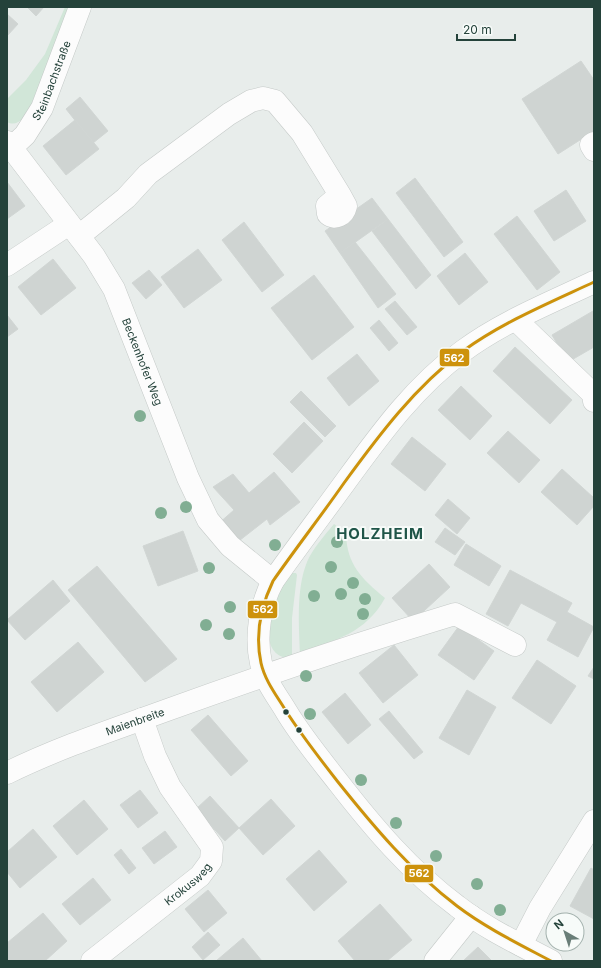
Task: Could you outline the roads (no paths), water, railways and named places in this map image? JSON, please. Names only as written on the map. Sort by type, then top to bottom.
[{"type":"street","name":"Steinbachstraße","points":[[9,145],[25,135],[42,108],[80,7]]},
{"type":"street","points":[[7,265],[74,230],[126,198],[148,174],[229,114],[251,102],[263,98],[275,101],[302,133],[340,195]]},
{"type":"street","points":[[594,143],[591,145],[594,150]]},
{"type":"street","name":"Beckenhofer Weg","points":[[9,145],[94,256],[114,288],[188,478],[208,520],[230,546],[273,581]]},
{"type":"street","points":[[551,961],[471,916],[430,884],[385,839],[301,734],[265,675],[258,645],[259,626],[264,602],[273,581],[407,400],[440,368],[464,350],[516,320],[594,282]]},
{"type":"street","points":[[516,320],[593,394],[594,401]]},
{"type":"street","name":"Maienbreite","points":[[7,773],[63,747],[265,675],[455,614],[515,645]]},
{"type":"street","name":"Krokusweg","points":[[92,961],[200,876],[208,868],[213,854],[212,847],[208,839],[170,787],[155,756],[142,719]]},
{"type":"street","points":[[521,945],[540,908],[594,821]]},
{"type":"street","points":[[435,961],[471,916]]},
{"type":"district","name":"HOLZHEIM","points":[[380,533]]}]
